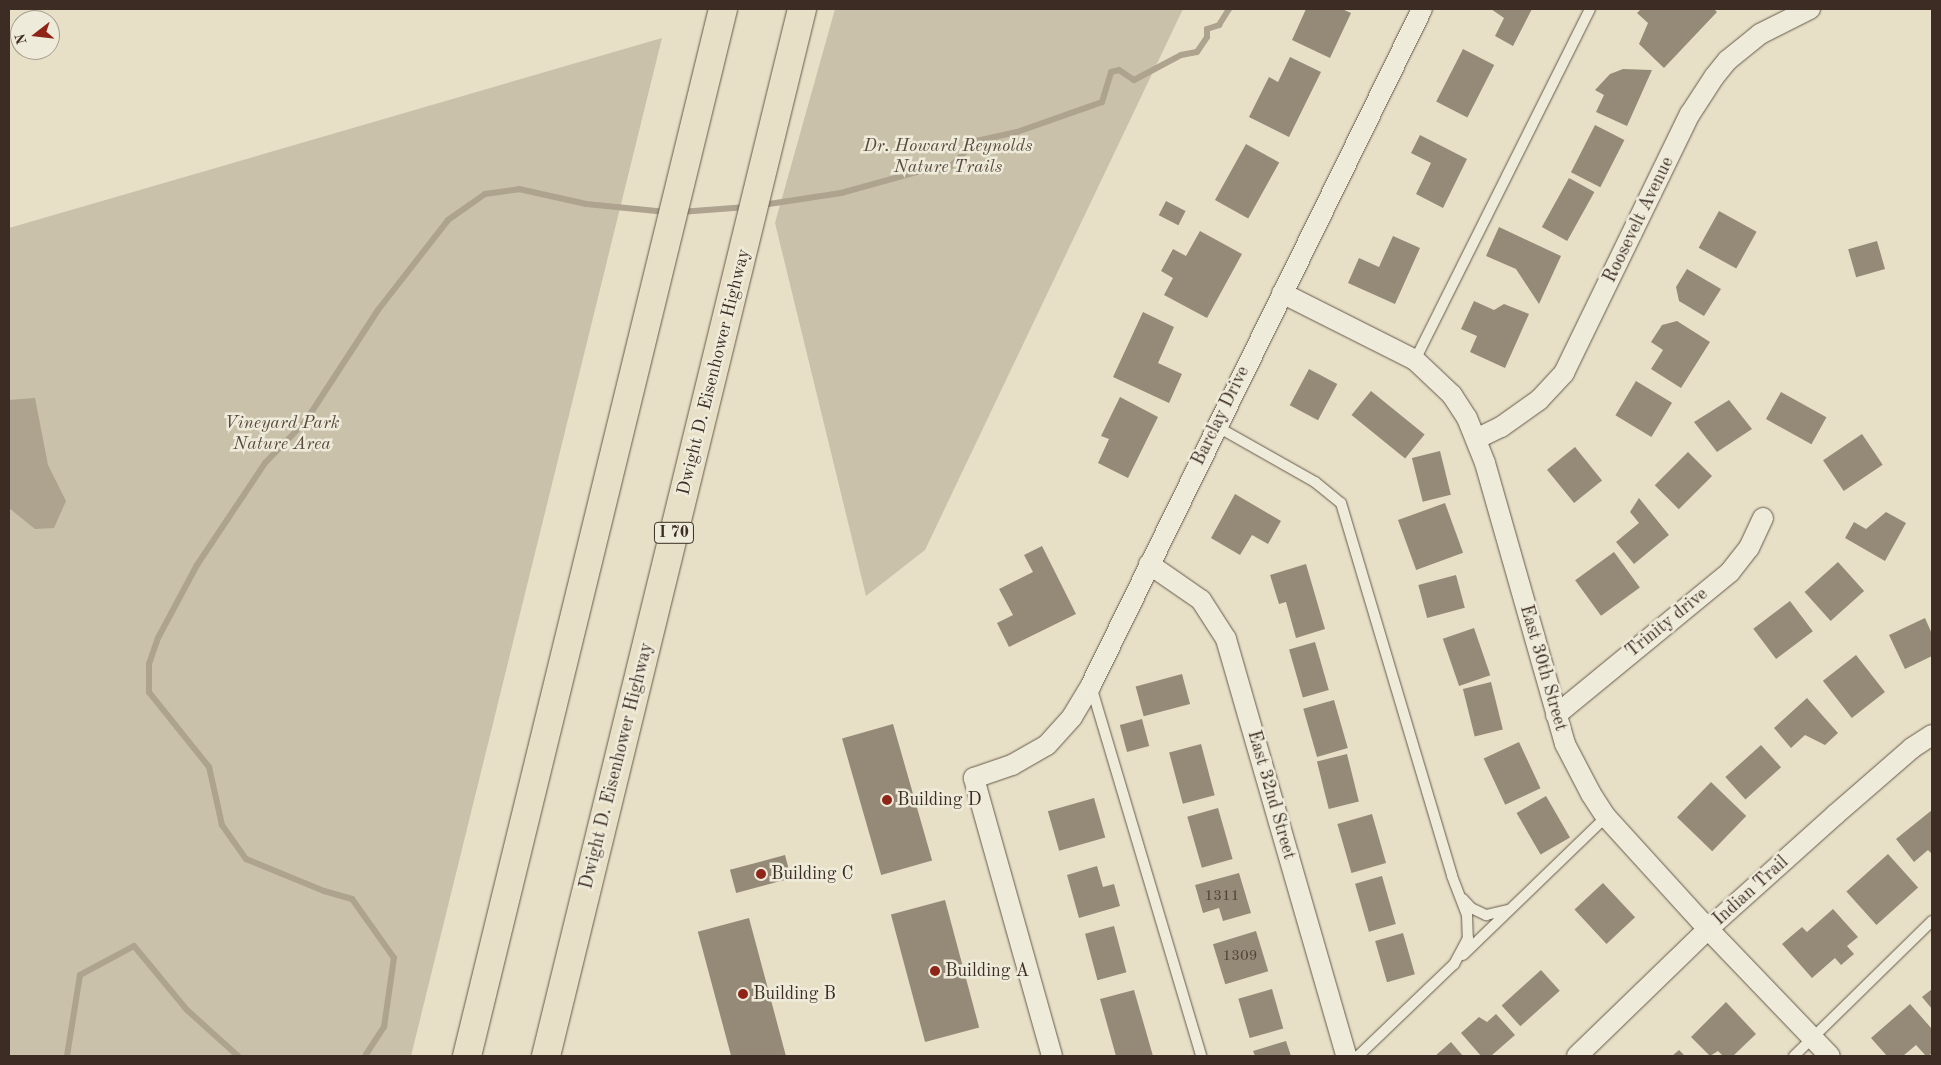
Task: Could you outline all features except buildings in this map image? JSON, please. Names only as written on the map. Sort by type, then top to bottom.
[{"type":"highway","points":[[467,1056],[723,9]]},
{"type":"highway","name":"Dwight D. Eisenhower Highway","points":[[546,1056],[802,9]]},
{"type":"street","name":"Barclay Drive","points":[[1052,1056],[974,778],[1012,764],[1047,745],[1072,717],[1091,684],[1422,9]]},
{"type":"street","name":"Roosevelt Avenue","points":[[1476,439],[1501,428],[1540,400],[1564,373],[1690,114],[1714,77],[1728,60],[1760,34],[1810,9]]},
{"type":"street","name":"East 30th Street","points":[[1282,293],[1415,360],[1452,395],[1476,439],[1556,715],[1578,771],[1606,817],[1708,929],[1830,1056]]},
{"type":"street","name":"Trinity drive","points":[[1556,715],[1730,572],[1749,548],[1763,518]]},
{"type":"street","name":"East 32nd Street","points":[[1149,564],[1201,600],[1226,639],[1346,1056]]},
{"type":"street","name":"Indian Trail","points":[[1577,1056],[1708,929],[1872,781],[1932,735]]},
{"type":"lane","points":[[1415,360],[1590,9]]},
{"type":"lane","points":[[1216,426],[1315,482],[1341,503],[1452,876],[1469,926],[1464,950],[1454,964]]},
{"type":"lane","points":[[1091,684],[1201,1056]]},
{"type":"lane","points":[[1358,1056],[1606,817]]},
{"type":"lane","points":[[1452,876],[1464,900],[1479,912],[1492,915],[1512,908]]},
{"type":"lane","points":[[1794,1056],[1932,921]]},
{"type":"green space","name":"Dr. Howard Reynolds Nature Trails","points":[[835,9],[1183,9],[925,550],[866,596],[775,223]]},
{"type":"green space","name":"Vineyard Park Nature Area","points":[[662,38],[411,1056],[9,1056],[9,228]]},
{"type":"shaded area","points":[[35,398],[48,465],[66,501],[54,528],[35,529],[9,508],[9,400]]},
{"type":"waterway","points":[[762,205],[841,193],[921,171],[947,170],[976,141],[1017,132],[1102,102],[1111,72],[1119,70],[1134,80],[1181,55],[1197,52],[1207,37],[1207,29],[1219,25],[1229,9]]},
{"type":"waterway","points":[[365,1056],[384,1027],[394,958],[352,899],[324,891],[246,859],[222,825],[209,767],[149,692],[149,664],[158,638],[197,565],[265,463],[305,422],[378,310],[448,220],[485,194],[519,189],[586,204],[667,212]]},
{"type":"waterway","points":[[680,212],[747,207]]},
{"type":"waterway","points":[[67,1056],[80,975],[134,946],[187,1010],[238,1056]]},
{"type":"place","name":"Building D","points":[[887,800]]},
{"type":"place","name":"Building C","points":[[761,874]]},
{"type":"place","name":"Building A","points":[[935,971]]},
{"type":"place","name":"Building B","points":[[743,994]]}]
